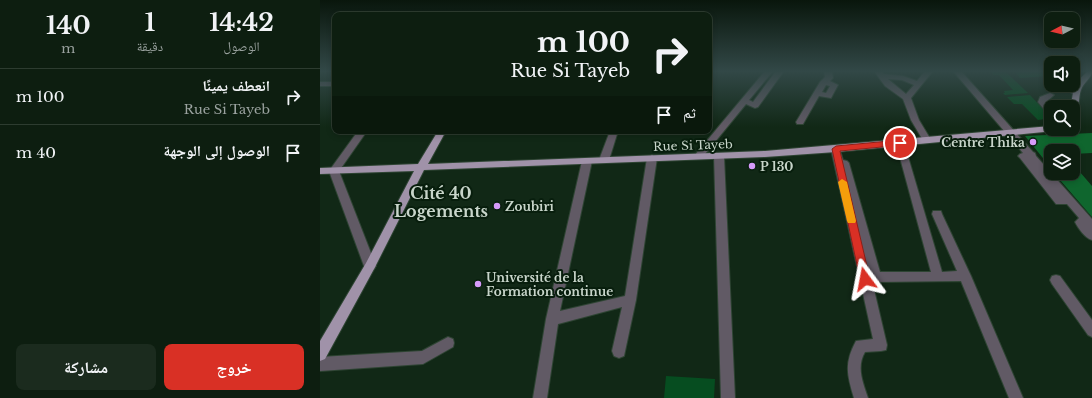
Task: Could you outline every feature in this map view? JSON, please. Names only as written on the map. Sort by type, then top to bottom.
[{"type":"main road","points":[[1076,92],[1076,100]]},
{"type":"main road","name":"Rue Si Tayeb","points":[[320,171],[719,156],[836,149],[1044,130]]},
{"type":"main road","points":[[320,354],[370,266],[420,167],[440,134]]},
{"type":"street","points":[[698,157],[754,90]]},
{"type":"street","points":[[744,101],[755,105],[766,90]]},
{"type":"street","points":[[800,122],[819,90]]},
{"type":"street","points":[[896,90],[907,98],[915,120],[927,140]]},
{"type":"street","points":[[907,98],[914,90]]},
{"type":"street","points":[[973,90],[1009,132],[1032,155],[1091,224]]},
{"type":"street","points":[[1044,104],[1042,102],[1043,99],[1050,95]]},
{"type":"street","points":[[361,134],[334,171],[370,266]]},
{"type":"street","points":[[604,160],[613,134]]},
{"type":"street","points":[[900,143],[938,277]]},
{"type":"street","points":[[836,149],[880,344],[861,346],[855,355],[853,371],[860,398]]},
{"type":"street","points":[[719,156],[728,398]]},
{"type":"street","points":[[619,351],[630,300],[652,158]]},
{"type":"street","points":[[540,398],[552,319],[587,161]]},
{"type":"street","points":[[844,163],[876,277],[965,276]]},
{"type":"street","points":[[1077,208],[1068,209],[1092,236]]},
{"type":"street","points":[[937,214],[965,276],[1016,398]]},
{"type":"street","points":[[1056,280],[1092,331]]},
{"type":"street","points":[[552,319],[630,300]]},
{"type":"street","points":[[320,364],[419,358],[431,354],[448,343]]},
{"type":"green space","points":[[1024,90],[1028,93],[1005,95],[1003,93],[1005,93],[1004,91]]},
{"type":"green space","points":[[1030,95],[1044,110],[1044,119],[1038,120],[1022,104],[1014,104],[1007,97]]},
{"type":"green space","points":[[666,376],[715,379],[714,398],[664,398]]},
{"type":"building","points":[[1092,133],[1092,153],[1080,154],[1080,144],[1044,144],[1044,159],[1025,136],[1080,136],[1080,134]]},
{"type":"building","points":[[1080,172],[1092,186],[1092,217],[1060,180],[1080,180]]},
{"type":"slow traffic","points":[[842,182],[851,221]]},
{"type":"place","name":"Centre Thika","points":[[1033,142]]},
{"type":"place","name":"P 130","points":[[752,166]]},
{"type":"place","name":"Zoubiri","points":[[497,206]]},
{"type":"place","name":"Université de la Formation continue","points":[[478,284]]},
{"type":"district","name":"Cité 40 Logements","points":[[441,202]]},
{"type":"route","points":[[865,279],[843,187],[836,149],[900,143]]}]
